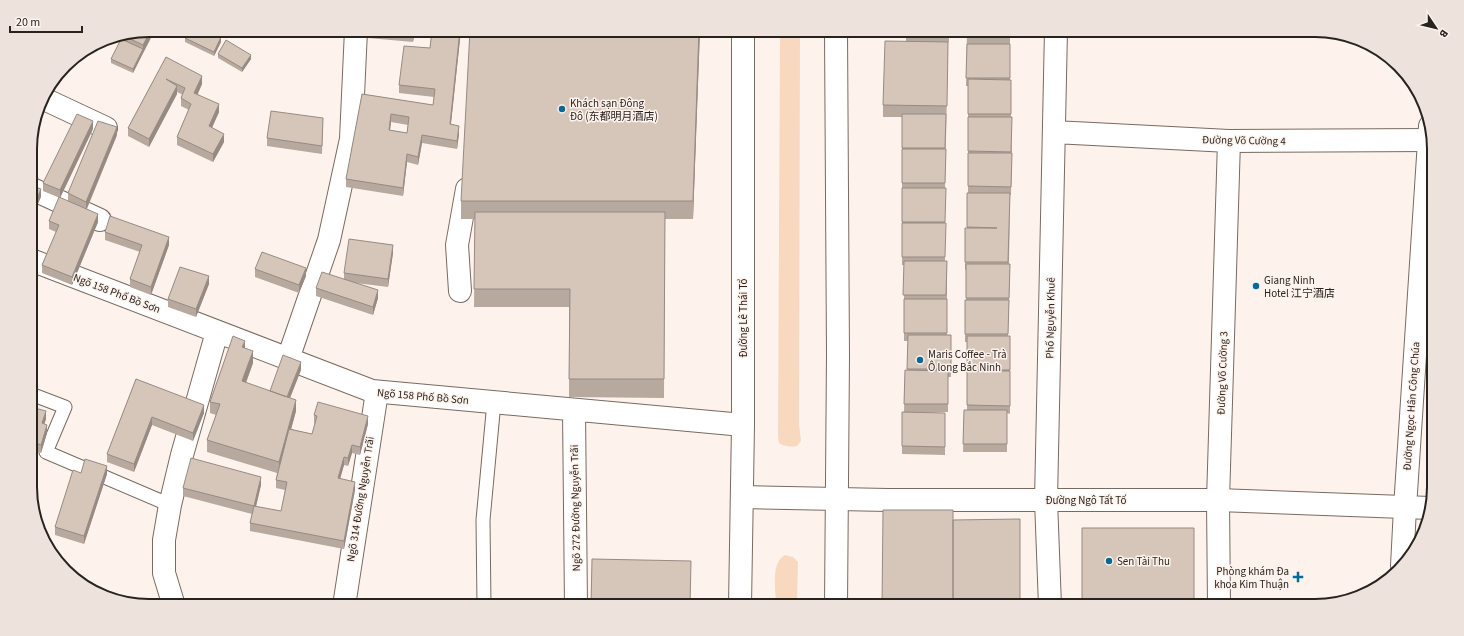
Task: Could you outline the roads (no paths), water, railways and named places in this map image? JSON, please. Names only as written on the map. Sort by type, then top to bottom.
[{"type":"street","points":[[288,359],[329,240],[350,139],[356,37]]},
{"type":"street","name":"Đường Lê Thái Tổ","points":[[740,599],[743,425],[743,37]]},
{"type":"street","points":[[836,37],[836,599]]},
{"type":"street","name":"Phố Nguyễn Khuê","points":[[1050,599],[1046,500],[1056,37]]},
{"type":"street","points":[[48,101],[106,128]]},
{"type":"street","name":"Đường Võ Cường 4","points":[[1054,132],[1229,141],[1426,135]]},
{"type":"street","name":"Đường Võ Cường 3","points":[[1219,599],[1218,500],[1229,141]]},
{"type":"street","points":[[460,292],[457,245],[470,167]]},
{"type":"street","points":[[37,191],[100,220]]},
{"type":"street","name":"Đường Ngọc Hân Công Chúa","points":[[1402,557],[1427,192]]},
{"type":"street","name":"Ngõ 158 Phố Bồ Sơn","points":[[37,263],[377,392],[743,425]]},
{"type":"street","points":[[172,599],[164,573],[164,540],[170,505],[217,332]]},
{"type":"street","name":"Ngõ 314 Đường Nguyễn Trãi","points":[[345,599],[377,392]]},
{"type":"street","name":"Ngõ 272 Đường Nguyễn Trãi","points":[[574,410],[576,599]]},
{"type":"street","name":"Đường Ngô Tất Tố","points":[[742,497],[837,499],[1218,500],[1425,508]]},
{"type":"lane","points":[[37,396],[65,407],[46,452],[170,505]]},
{"type":"lane","points":[[484,599],[483,520],[494,402]]},
{"type":"place","name":"Khách sạn Đông Đô (东都明月酒店)","points":[[562,109]]},
{"type":"place","name":"Giang Ninh Hotel 江宁酒店","points":[[1256,286]]},
{"type":"place","name":"Maris Coffee - Trà Ô long Bắc Ninh","points":[[920,360]]},
{"type":"place","name":"Sen Tài Thu","points":[[1109,561]]},
{"type":"place","name":"Phòng khám Đa khoa Kim Thuận","points":[[1298,577]]}]
